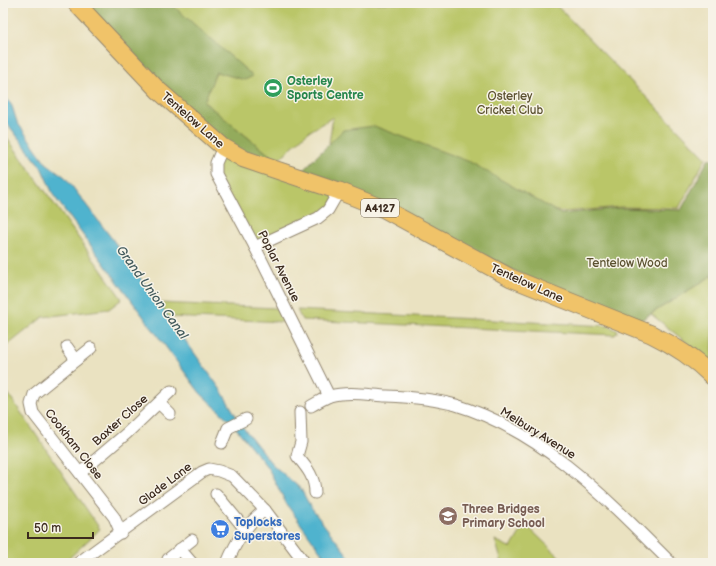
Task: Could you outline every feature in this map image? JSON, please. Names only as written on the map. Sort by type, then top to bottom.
[{"type":"main road","name":"Tentelow Lane","points":[[76,3],[158,90],[223,147],[244,159],[339,191],[384,210],[511,278],[651,334],[668,342],[694,360],[713,377]]},
{"type":"street","name":"Poplar Avenue","points":[[223,147],[216,163],[216,174],[255,247],[329,396]]},
{"type":"street","points":[[255,247],[318,218],[328,210],[339,191]]},
{"type":"street","points":[[67,348],[76,360]]},
{"type":"street","name":"Cookham Close","points":[[92,348],[34,394],[31,404],[33,413],[114,517],[121,533]]},
{"type":"street","name":"Baxter Close","points":[[80,473],[127,433],[171,392]]},
{"type":"street","name":"Melbury Avenue","points":[[311,406],[329,396],[354,394],[430,399],[491,418],[534,443],[583,477],[671,563]]},
{"type":"street","name":"Baxter Close","points":[[159,403],[170,414]]},
{"type":"street","points":[[300,412],[301,442],[297,456],[310,473],[315,483],[315,493]]},
{"type":"street","points":[[222,443],[228,428],[246,419]]},
{"type":"street","name":"Glade Lane","points":[[78,563],[121,533],[202,472],[209,470],[219,471],[232,476],[265,510]]},
{"type":"street","points":[[216,494],[245,529]]},
{"type":"street","points":[[227,563],[236,543],[245,529],[265,510],[305,563]]},
{"type":"street","points":[[168,559],[192,540]]},
{"type":"street","points":[[180,549],[192,563]]},
{"type":"green space","points":[[84,3],[170,3],[253,76],[245,80],[216,72],[204,102],[277,161],[268,165],[242,156],[166,90]]},
{"type":"green space","name":"Osterley Cricket Club","points":[[121,3],[554,3],[706,158],[679,208],[620,207],[564,212],[461,197],[329,143],[333,117],[307,133],[277,161],[204,102]]},
{"type":"green space","name":"Tentelow Wood","points":[[374,126],[470,162],[561,214],[620,208],[681,210],[709,158],[713,161],[713,275],[633,325],[300,173],[343,130]]},
{"type":"green space","points":[[3,132],[122,299],[109,309],[43,317],[3,349]]},
{"type":"green space","points":[[223,147],[339,191],[328,210],[255,247],[216,174]]},
{"type":"green space","points":[[713,275],[713,364],[651,314]]},
{"type":"green space","points":[[159,303],[277,308],[284,322],[169,317]]},
{"type":"green space","points":[[297,310],[609,326],[618,331],[615,335],[302,320]]},
{"type":"green space","points":[[3,386],[100,529],[64,563],[3,563]]},
{"type":"green space","points":[[525,524],[566,563],[502,563],[495,540],[511,548]]},
{"type":"water","points":[[3,93],[12,106],[17,122],[46,163],[65,177],[113,240],[221,390],[242,426],[272,464],[301,489],[311,508],[354,563],[329,563],[287,505],[268,468],[231,422],[200,393],[54,196],[41,167],[3,118]]},
{"type":"place","name":"Osterley Sports Centre","points":[[273,88]]},
{"type":"place","name":"Three Bridges Primary School","points":[[448,516]]},
{"type":"place","name":"Toplocks Superstores","points":[[220,529]]},
{"type":"water label","name":"Grand Union Canal","points":[[153,292]]}]
